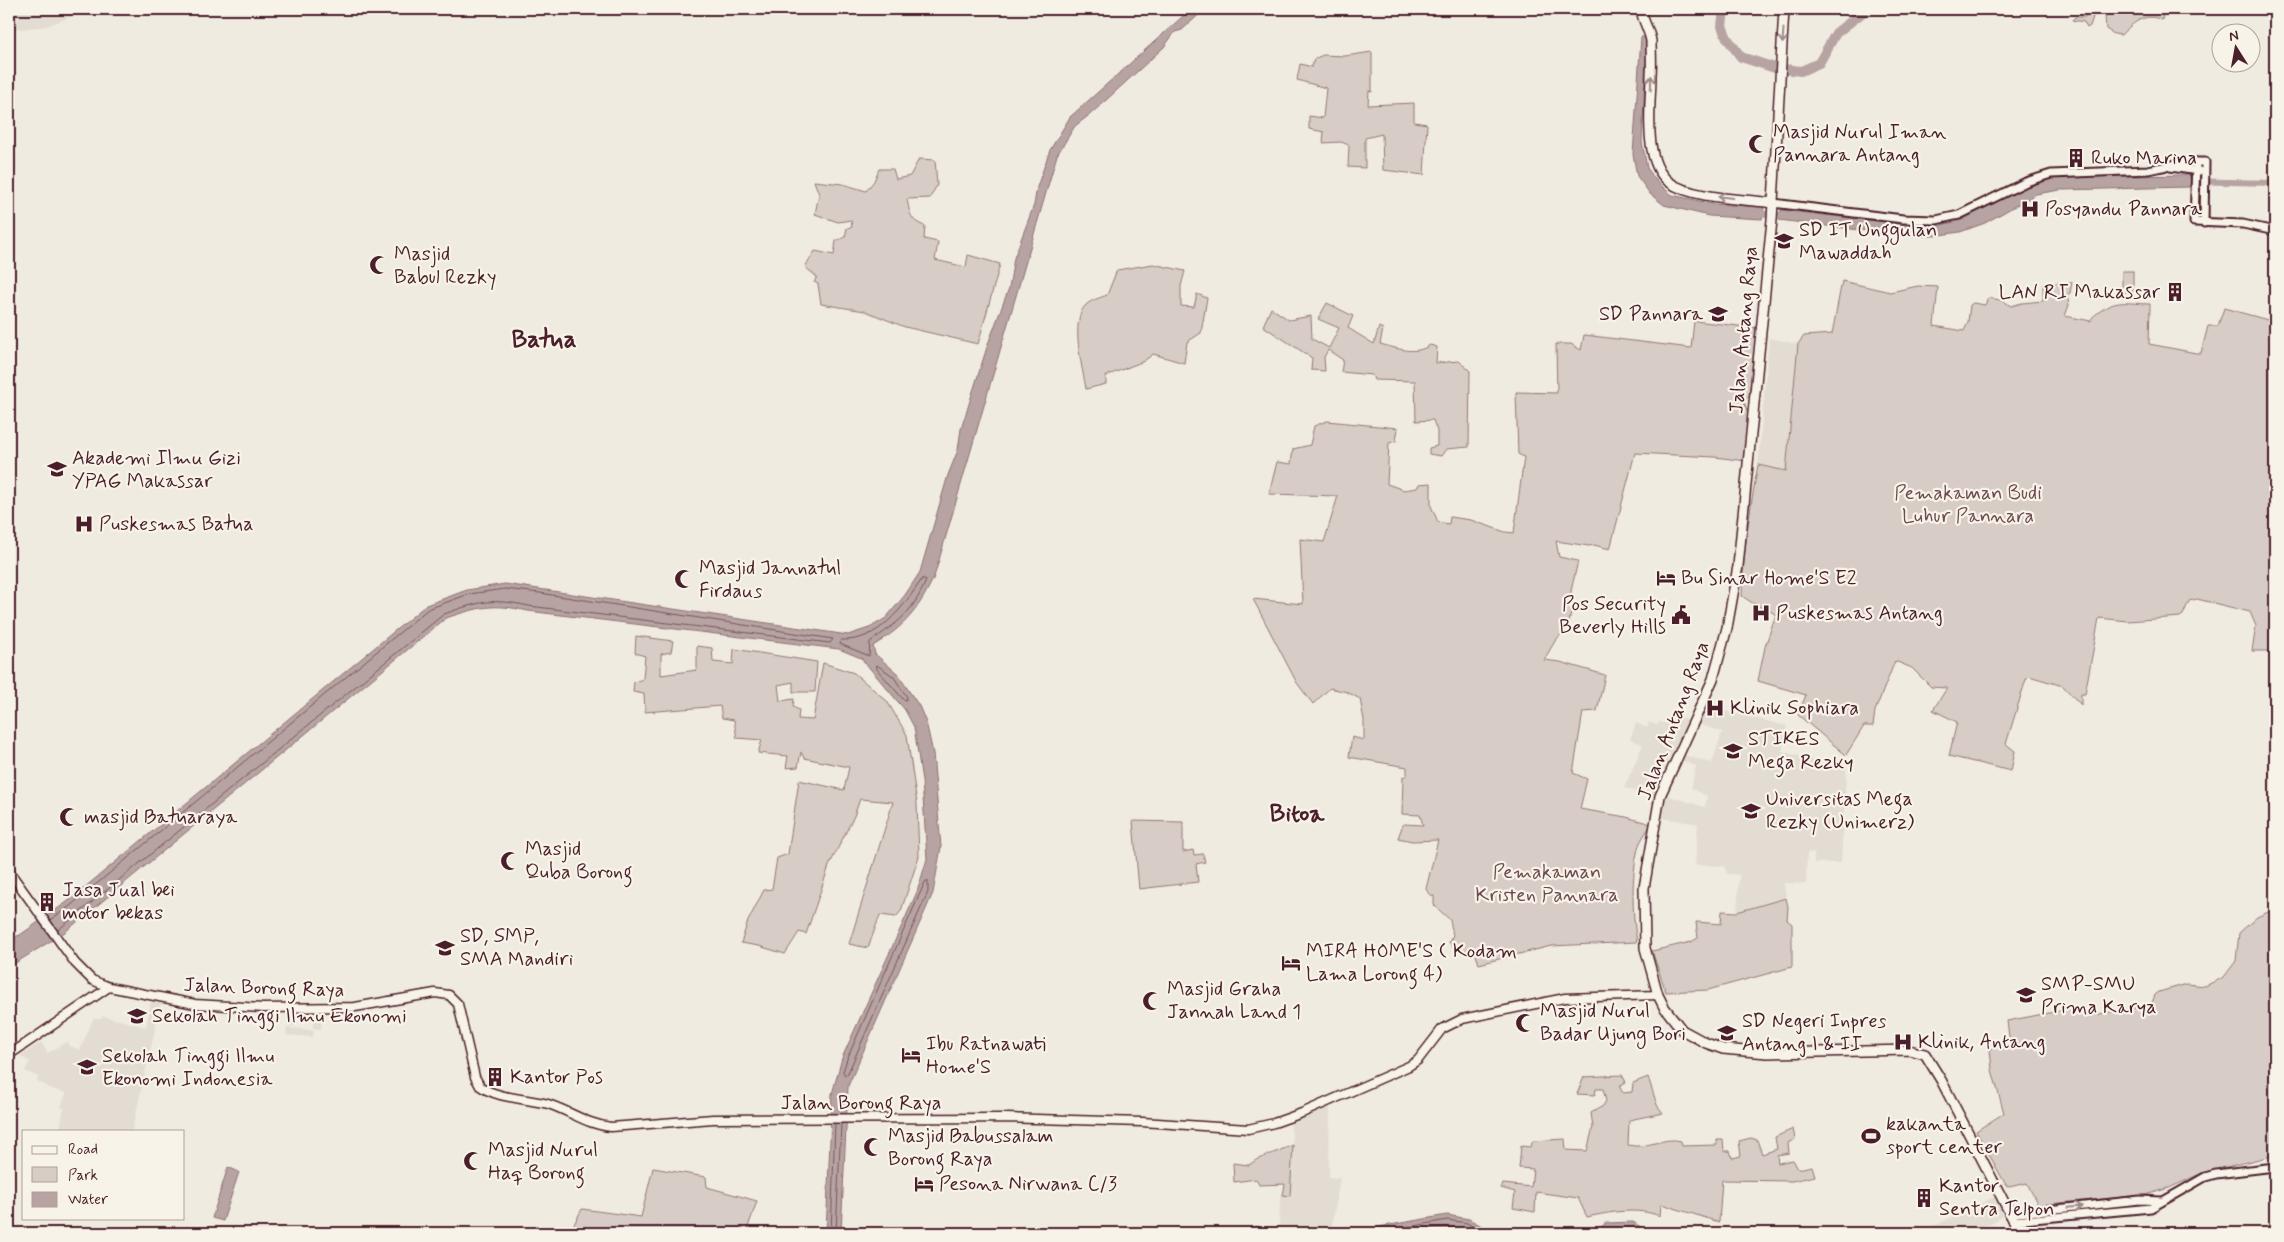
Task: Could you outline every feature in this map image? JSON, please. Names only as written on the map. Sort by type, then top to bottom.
[{"type":"main road","points":[[1641,9],[1642,18],[1647,25],[1651,40],[1650,139],[1657,167],[1669,182],[1684,189],[1711,195],[1774,203]]},
{"type":"main road","name":"Jalan Antang Raya","points":[[1784,9],[1774,203],[1739,557],[1730,613],[1713,679],[1660,796],[1646,867],[1643,918],[1645,948],[1658,995],[1667,1011],[1682,1030],[1706,1043],[1723,1049],[1767,1053],[1902,1050],[1922,1052],[1934,1068],[2011,1217]]},
{"type":"main road","name":"Jalan Borong Raya","points":[[9,871],[41,916],[92,980],[109,987],[178,1002],[263,1008],[355,1006],[440,993],[454,998],[458,1004],[475,1077],[480,1086],[486,1090],[547,1104],[596,1125],[607,1126],[712,1119],[1059,1119],[1248,1129],[1302,1113],[1414,1063],[1438,1033],[1455,1021],[1565,998],[1658,995]]},
{"type":"main road","points":[[9,1055],[109,987]]},
{"type":"main road","points":[[2011,1217],[2020,1233]]},
{"type":"street","points":[[1774,203],[1904,219],[1936,220],[1959,215],[2026,182],[2051,174],[2148,170],[2186,162],[2205,162],[2204,223]]},
{"type":"street","points":[[2196,162],[2194,222],[2253,226],[2275,231]]},
{"type":"street","points":[[2168,166],[2205,172]]},
{"type":"street","points":[[2011,1217],[2151,1208],[2205,1177],[2275,1166]]},
{"type":"shaded area","points":[[9,9],[91,9],[47,26],[22,29],[9,28]]},
{"type":"shaded area","points":[[1769,338],[1798,344],[1786,471],[1758,465]]},
{"type":"shaded area","name":"Universitas Mega Rezky (Unimerz)","points":[[1705,706],[1787,726],[1782,751],[1838,768],[1841,758],[1847,762],[1841,863],[1814,863],[1814,852],[1807,853],[1806,884],[1784,883],[1786,898],[1737,912],[1739,875],[1727,874],[1724,866],[1695,865],[1698,824],[1657,817],[1663,794],[1705,807],[1707,796],[1691,788],[1696,766],[1683,761],[1684,755],[1712,763],[1722,732],[1698,724]]},
{"type":"shaded area","points":[[1672,715],[1689,721],[1659,776],[1654,797],[1624,788],[1643,745],[1630,739],[1636,723],[1647,728],[1649,722],[1657,725],[1659,722],[1669,724]]},
{"type":"shaded area","name":"Sekolah Tinggi Ilmu Ekonomi Indonesia","points":[[151,1002],[161,1003],[132,1130],[59,1130],[64,1108],[61,1107],[66,1093],[52,1089],[37,1081],[38,1077],[25,1071],[30,1062],[20,1056],[41,1042],[48,1053],[68,1041],[70,1046],[80,1050],[93,1019],[101,1019],[103,1016],[146,1027]]},
{"type":"shaded area","points":[[288,1012],[295,1012],[295,1026],[289,1026]]},
{"type":"shaded area","points":[[314,1012],[322,1012],[321,1029],[313,1028]]},
{"type":"shaded area","points":[[287,1028],[314,1030],[313,1037],[286,1035]]},
{"type":"shaded area","points":[[1330,1106],[1329,1178],[1340,1178],[1332,1226],[1279,1227],[1280,1195],[1290,1195],[1293,1145],[1290,1121]]},
{"type":"shaded area","points":[[1996,1196],[2007,1213],[1993,1222],[1968,1233],[1919,1233]]},
{"type":"green space","points":[[2092,9],[2164,9],[2162,20],[2150,17],[2144,18],[2134,23],[2121,35],[2114,34],[2106,29],[2105,15],[2094,14],[2090,26],[2087,28],[2084,22],[2072,20],[2075,17],[2085,17]]},
{"type":"green space","points":[[1372,52],[1372,92],[1369,91],[1368,105],[1414,103],[1414,122],[1427,124],[1424,175],[1383,170],[1382,134],[1365,138],[1365,168],[1348,167],[1349,145],[1341,142],[1323,143],[1324,132],[1309,129],[1309,116],[1323,118],[1326,88],[1297,80],[1300,64],[1312,67],[1314,59],[1323,55],[1345,56]]},
{"type":"green space","points":[[919,159],[935,160],[937,185],[930,198],[907,199],[909,209],[916,222],[925,226],[924,239],[938,242],[935,260],[966,267],[968,255],[1000,264],[978,344],[905,327],[865,311],[821,304],[818,284],[814,282],[817,277],[805,267],[815,251],[834,255],[836,241],[845,237],[847,228],[852,227],[851,220],[838,222],[815,214],[819,194],[814,181],[843,184],[866,191],[874,181],[879,169],[893,169],[896,179],[910,176]]},
{"type":"green space","points":[[1153,264],[1185,271],[1181,286],[1181,306],[1194,307],[1197,294],[1207,298],[1201,333],[1187,342],[1184,363],[1153,354],[1144,361],[1106,376],[1106,384],[1086,389],[1078,346],[1078,322],[1081,312],[1088,303],[1107,295],[1117,270]]},
{"type":"green space","points":[[2122,271],[2133,271],[2133,292],[2122,292]]},
{"type":"green space","name":"Pemakaman Budi Luhur Pannara","points":[[1842,281],[1890,292],[1918,286],[1938,287],[1934,326],[1964,331],[1968,322],[1970,305],[1973,303],[1985,305],[1988,298],[2000,300],[2011,306],[2043,301],[2043,284],[2072,282],[2070,293],[2067,295],[2069,305],[2065,316],[2091,321],[2095,315],[2105,308],[2117,303],[2150,304],[2149,344],[2196,353],[2201,353],[2208,326],[2218,326],[2224,308],[2275,322],[2275,651],[2252,651],[2256,626],[2250,612],[2197,599],[2189,601],[2183,615],[2180,617],[2128,621],[2099,618],[2085,694],[2081,694],[2081,705],[2063,686],[2029,676],[2026,679],[2006,744],[2015,751],[2011,771],[1949,756],[1957,722],[1933,710],[1947,688],[1931,687],[1912,668],[1895,661],[1875,711],[1873,726],[1864,726],[1846,755],[1798,715],[1806,695],[1758,681],[1765,647],[1776,614],[1742,596],[1747,530],[1758,465],[1786,471],[1798,344],[1804,336],[1832,334]]},
{"type":"green space","points":[[1327,303],[1353,316],[1348,328],[1374,344],[1379,327],[1383,329],[1380,344],[1412,351],[1430,345],[1437,347],[1436,363],[1459,361],[1470,371],[1469,447],[1446,449],[1441,456],[1429,454],[1429,448],[1437,446],[1437,431],[1433,420],[1416,421],[1415,381],[1374,380],[1372,375],[1341,372],[1343,360],[1328,350],[1324,357],[1325,371],[1311,370],[1312,358],[1263,326],[1271,308],[1289,320],[1311,316],[1312,339],[1329,348],[1339,328],[1318,319]]},
{"type":"green space","name":"Pemakaman Kristen Pannara","points":[[1694,321],[1757,328],[1749,397],[1743,399],[1748,413],[1750,413],[1746,461],[1715,457],[1635,453],[1610,549],[1594,545],[1589,546],[1556,541],[1559,557],[1578,561],[1571,591],[1572,608],[1568,627],[1555,641],[1544,660],[1560,662],[1605,675],[1597,711],[1583,712],[1573,773],[1587,779],[1580,809],[1626,817],[1651,824],[1639,845],[1634,871],[1633,907],[1637,942],[1551,946],[1479,964],[1474,949],[1456,952],[1449,942],[1453,935],[1450,920],[1434,905],[1434,896],[1429,894],[1426,889],[1438,840],[1412,841],[1398,838],[1403,824],[1423,825],[1420,815],[1402,814],[1403,777],[1407,775],[1407,767],[1349,757],[1352,737],[1364,740],[1364,720],[1360,699],[1347,692],[1330,688],[1313,704],[1297,683],[1253,599],[1303,604],[1300,539],[1324,542],[1338,496],[1269,494],[1277,462],[1291,464],[1293,449],[1310,445],[1314,426],[1327,421],[1398,428],[1396,441],[1389,443],[1387,484],[1404,490],[1417,488],[1419,484],[1431,483],[1431,506],[1438,522],[1449,524],[1450,517],[1471,520],[1505,532],[1514,533],[1524,457],[1518,454],[1516,392],[1557,393],[1556,344],[1571,344],[1581,350],[1584,335],[1691,348]]},
{"type":"green space","points":[[636,636],[673,641],[671,652],[661,654],[661,675],[697,670],[697,646],[712,648],[713,662],[733,664],[734,649],[817,662],[815,692],[793,692],[793,682],[778,685],[780,701],[794,699],[793,707],[799,710],[798,719],[813,720],[823,663],[854,673],[887,701],[907,735],[917,804],[919,856],[901,911],[896,917],[880,915],[868,948],[849,944],[893,802],[860,799],[854,816],[829,866],[806,934],[799,932],[785,954],[741,943],[748,921],[764,890],[772,889],[777,858],[788,854],[799,780],[844,790],[849,767],[804,758],[801,752],[798,767],[786,768],[788,756],[758,753],[762,740],[737,738],[734,720],[722,718],[720,706],[645,712],[644,694],[633,692],[634,682],[643,679],[645,656],[635,653]]},
{"type":"green space","points":[[1133,821],[1183,822],[1183,852],[1193,850],[1194,855],[1203,854],[1205,862],[1196,864],[1198,882],[1139,889]]},
{"type":"green space","points":[[1786,898],[1788,907],[1787,920],[1792,924],[1792,967],[1708,990],[1666,992],[1652,951],[1691,942],[1698,938],[1696,922],[1721,924],[1722,911],[1737,912]]},
{"type":"green space","points":[[2275,909],[2275,1155],[2202,1173],[2169,1188],[2146,1195],[2038,1205],[2027,1183],[2009,1187],[2006,1185],[1976,1131],[2004,1113],[1992,1070],[1990,1049],[2010,1044],[2007,1021],[2075,1008],[2088,1016],[2151,1005],[2155,995],[2159,992],[2187,984],[2205,986],[2224,977],[2236,961],[2239,933],[2257,917]]},
{"type":"green space","points":[[1622,1075],[1626,1082],[1619,1086],[1623,1093],[1632,1092],[1633,1083],[1648,1077],[1657,1105],[1663,1113],[1629,1120],[1628,1145],[1641,1146],[1675,1140],[1681,1141],[1682,1146],[1717,1145],[1717,1140],[1723,1140],[1724,1151],[1730,1151],[1732,1158],[1741,1156],[1739,1141],[1751,1138],[1757,1140],[1762,1154],[1777,1149],[1775,1137],[1793,1129],[1795,1139],[1788,1143],[1789,1153],[1777,1155],[1778,1163],[1793,1160],[1798,1169],[1812,1166],[1815,1176],[1792,1181],[1722,1180],[1719,1222],[1661,1204],[1660,1216],[1633,1211],[1587,1217],[1578,1198],[1536,1192],[1535,1212],[1513,1208],[1515,1192],[1501,1188],[1503,1184],[1531,1187],[1533,1169],[1519,1168],[1521,1146],[1530,1147],[1533,1141],[1565,1139],[1566,1150],[1587,1151],[1593,1127],[1591,1113],[1603,1106],[1606,1101],[1603,1089],[1596,1089],[1595,1095],[1577,1094],[1584,1077]]},
{"type":"green space","points":[[1293,1145],[1290,1196],[1283,1195],[1285,1184],[1259,1185],[1256,1179],[1234,1182],[1233,1163],[1249,1165],[1256,1160]]},
{"type":"green space","points":[[653,1168],[706,1177],[707,1187],[757,1201],[746,1233],[572,1233],[573,1226],[582,1209],[641,1217]]},
{"type":"green space","points":[[1599,1228],[1600,1233],[1572,1233],[1583,1229]]},
{"type":"water","points":[[1191,9],[1205,9],[1182,30],[1175,32],[1164,47],[1092,113],[1075,126],[1057,155],[934,577],[922,600],[909,617],[873,646],[875,654],[897,673],[919,706],[926,722],[933,753],[941,847],[933,893],[848,1086],[841,1233],[826,1233],[832,1094],[842,1058],[917,892],[927,859],[922,781],[914,727],[905,710],[861,658],[839,649],[505,607],[487,607],[446,618],[65,932],[9,967],[9,939],[20,935],[67,902],[426,605],[467,590],[505,584],[848,635],[869,628],[886,618],[905,595],[920,572],[948,475],[958,450],[961,429],[988,344],[1009,288],[1014,258],[1034,205],[1037,187],[1050,150],[1070,117]]},
{"type":"water","points":[[1641,37],[1647,37],[1642,142],[1647,168],[1658,183],[1672,195],[1713,204],[1764,207],[1762,219],[1709,216],[1664,205],[1650,194],[1637,176],[1633,154]]},
{"type":"water","points":[[2190,175],[2190,187],[2060,190],[2036,194],[1985,223],[1960,232],[1933,236],[1908,236],[1779,220],[1781,210],[1921,226],[1941,225],[1962,220],[2029,185],[2047,179]]},
{"type":"water","points":[[228,1167],[239,1172],[223,1221],[212,1218]]},
{"type":"water","points":[[1447,1215],[1469,1219],[1489,1230],[1515,1233],[1357,1233],[1384,1226]]},
{"type":"water","points":[[1633,1222],[1647,1231],[1647,1233],[1600,1233],[1599,1228],[1607,1223]]},
{"type":"water","points":[[1258,1226],[1265,1233],[1228,1233]]},
{"type":"waterway","points":[[1724,9],[1722,26],[1727,38],[1741,57],[1775,68],[1801,71],[1819,63],[1836,33],[1867,9]]},
{"type":"waterway","points":[[2182,181],[2275,183]]},
{"type":"waterway","points":[[1756,213],[1788,216]]},
{"type":"place","name":"Masjid Nurul Iman Pannara Antang","points":[[1758,144]]},
{"type":"place","name":"Ruko Marina","points":[[2076,158]]},
{"type":"place","name":"Posyandu Pannara","points":[[2030,209]]},
{"type":"place","name":"SD IT Unggulan Mawaddah","points":[[1784,241]]},
{"type":"place","name":"Masjid Babul Rezky","points":[[379,265]]},
{"type":"place","name":"LAN RI Makassar","points":[[2175,292]]},
{"type":"place","name":"SD Pannara","points":[[1718,314]]},
{"type":"place","name":"Akademi Ilmu Gizi YPAG Makassar","points":[[57,469]]},
{"type":"place","name":"Puskesmas Batua","points":[[84,524]]},
{"type":"place","name":"Bu Sinar Home'S E2","points":[[1666,578]]},
{"type":"place","name":"Masjid Jannatul Firdaus","points":[[684,579]]},
{"type":"place","name":"Puskesmas Antang","points":[[1761,613]]},
{"type":"place","name":"Pos Security Beverly Hills","points":[[1681,615]]},
{"type":"place","name":"Klinik Sophiara","points":[[1715,708]]},
{"type":"place","name":"STIKES Mega Rezky","points":[[1733,751]]},
{"type":"place","name":"Universitas Mega Rezky (Unimerz)","points":[[1751,811]]},
{"type":"place","name":"masjid Batuaraya","points":[[69,817]]},
{"type":"place","name":"Masjid Quba Borong","points":[[510,861]]},
{"type":"place","name":"Jasa Jual bei motor bekas","points":[[47,902]]},
{"type":"place","name":"SD, SMP, SMA Mandiri","points":[[445,948]]},
{"type":"place","name":"MIRA HOME'S ( Kodam Lama Lorong 4)","points":[[1291,963]]},
{"type":"place","name":"SMP-SMU Prima Karya","points":[[2026,995]]},
{"type":"place","name":"Masjid Graha Jannah Land 1","points":[[1152,1001]]},
{"type":"place","name":"Sekolah Tinggi Ilmu Ekonomi","points":[[137,1016]]},
{"type":"place","name":"Masjid Nurul Badar Ujung Bori","points":[[1525,1023]]},
{"type":"place","name":"SD Negeri Inpres Antang I & II","points":[[1727,1033]]},
{"type":"place","name":"Klinik, Antang","points":[[1903,1042]]},
{"type":"place","name":"Ibu Ratnawati Home'S","points":[[911,1055]]},
{"type":"place","name":"Sekolah Tinggi Ilmu Ekonomi Indonesia","points":[[87,1067]]},
{"type":"place","name":"Kantor Pos","points":[[495,1077]]},
{"type":"place","name":"kakanta sport center","points":[[1871,1136]]},
{"type":"place","name":"Masjid Babussalam Borong Raya","points":[[873,1147]]},
{"type":"place","name":"Masjid Nurul Haq Borong","points":[[473,1161]]},
{"type":"place","name":"Pesona Nirwana C/3","points":[[924,1184]]},
{"type":"place","name":"Kantor Sentra Telpon","points":[[1924,1198]]},
{"type":"district","name":"Batua","points":[[544,340]]},
{"type":"district","name":"Bitoa","points":[[1297,814]]}]
